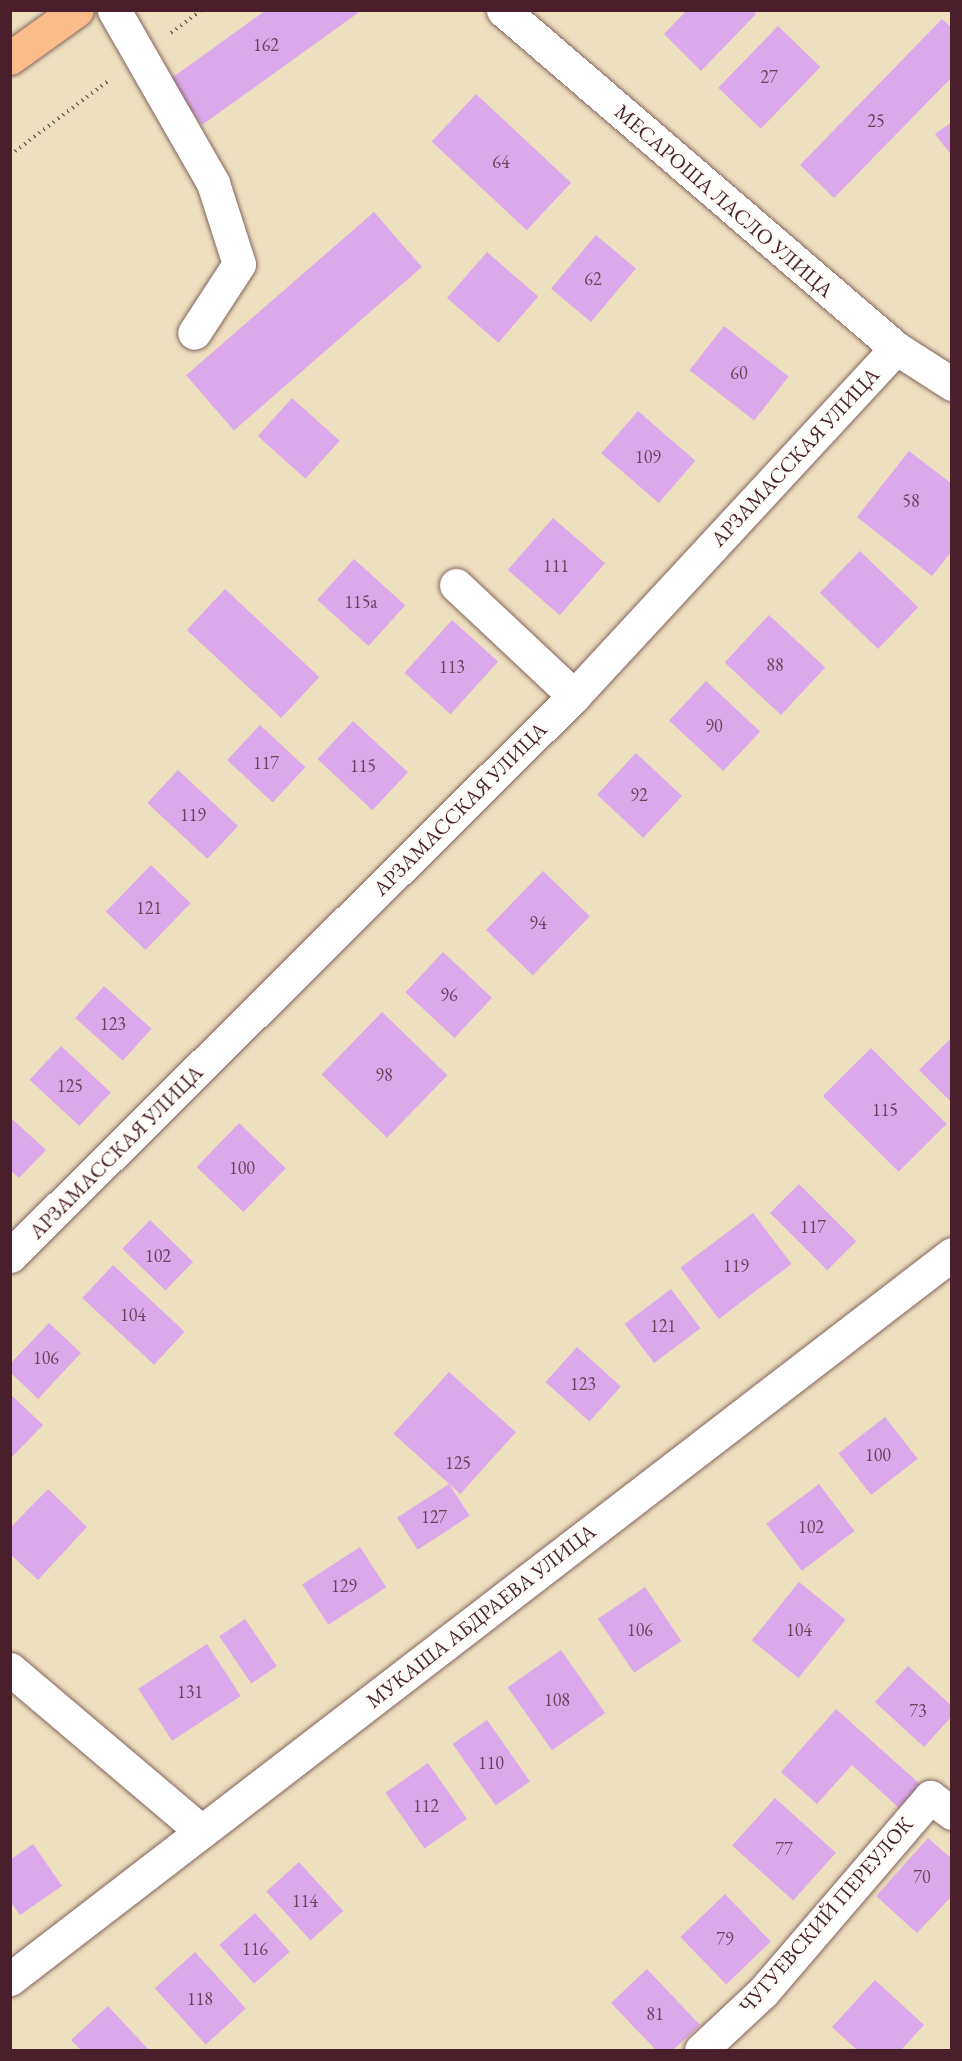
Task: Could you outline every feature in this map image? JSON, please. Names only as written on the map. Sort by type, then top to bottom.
[{"type":"main road","points":[[10,58],[77,10]]},
{"type":"street","points":[[114,10],[213,183],[239,264],[194,333]]},
{"type":"street","name":"МЕСАРОША ЛАСЛО УЛИЦА","points":[[503,10],[896,348],[951,384]]},
{"type":"street","name":"АРЗАМАССКАЯ УЛИЦА","points":[[10,1256],[574,696],[896,348]]},
{"type":"street","points":[[456,585],[574,696]]},
{"type":"street","name":"МУКАША АБДРАЕВА УЛИЦА","points":[[10,1979],[951,1254]]},
{"type":"street","points":[[10,1669],[201,1831]]},
{"type":"street","name":"ЧУГУЕВСКИЙ ПЕРЕУЛОК","points":[[701,2050],[763,1992],[930,1797],[951,1813]]},
{"type":"building","points":[[266,10],[362,10],[202,125],[169,80]]},
{"type":"building","points":[[687,10],[753,10],[756,14],[701,71],[664,34]]},
{"type":"building","points":[[942,19],[952,28],[952,77],[834,198],[800,165]]},
{"type":"building","points":[[778,26],[820,67],[761,129],[718,88]]},
{"type":"building","points":[[476,94],[571,183],[527,230],[432,142]]},
{"type":"building","points":[[952,122],[952,156],[935,134]]},
{"type":"building","points":[[374,212],[422,267],[234,430],[186,375]]},
{"type":"building","points":[[596,235],[636,268],[591,322],[551,289]]},
{"type":"building","points":[[487,252],[538,297],[498,343],[447,298]]},
{"type":"building","points":[[724,326],[789,376],[754,421],[690,370]]},
{"type":"building","points":[[292,398],[340,441],[305,479],[258,436]]},
{"type":"building","points":[[638,411],[695,461],[659,503],[601,453]]},
{"type":"building","points":[[909,451],[952,484],[952,551],[932,576],[857,517]]},
{"type":"building","points":[[553,518],[605,563],[560,615],[508,570]]},
{"type":"building","points":[[860,551],[918,607],[878,649],[820,593]]},
{"type":"building","points":[[354,559],[405,605],[368,646],[317,600]]},
{"type":"building","points":[[225,589],[319,677],[281,718],[187,630]]},
{"type":"building","points":[[769,615],[825,668],[781,715],[725,663]]},
{"type":"building","points":[[452,620],[498,661],[451,714],[404,673]]},
{"type":"building","points":[[706,681],[760,731],[723,771],[669,720]]},
{"type":"building","points":[[353,721],[408,772],[372,810],[318,759]]},
{"type":"building","points":[[260,725],[305,767],[273,802],[227,760]]},
{"type":"building","points":[[636,753],[682,796],[643,838],[597,795]]},
{"type":"building","points":[[178,770],[238,826],[207,859],[147,803]]},
{"type":"building","points":[[151,865],[191,903],[145,950],[106,912]]},
{"type":"building","points":[[543,871],[590,916],[533,975],[486,930]]},
{"type":"building","points":[[443,952],[492,998],[454,1038],[405,992]]},
{"type":"building","points":[[104,986],[152,1029],[123,1061],[75,1018]]},
{"type":"building","points":[[382,1012],[447,1075],[387,1138],[322,1075]]},
{"type":"building","points":[[952,1037],[952,1103],[919,1070]]},
{"type":"building","points":[[61,1046],[111,1092],[79,1126],[30,1080]]},
{"type":"building","points":[[871,1048],[947,1124],[899,1172],[823,1096]]},
{"type":"building","points":[[10,1117],[46,1150],[19,1178],[10,1170]]},
{"type":"building","points":[[239,1123],[286,1168],[243,1212],[197,1167]]},
{"type":"building","points":[[799,1184],[856,1241],[827,1270],[770,1213]]},
{"type":"building","points":[[753,1213],[792,1264],[719,1319],[680,1268]]},
{"type":"building","points":[[150,1220],[193,1262],[165,1290],[122,1249]]},
{"type":"building","points":[[113,1265],[185,1332],[154,1365],[82,1298]]},
{"type":"building","points":[[671,1289],[700,1328],[654,1363],[625,1324]]},
{"type":"building","points":[[49,1323],[81,1353],[38,1399],[10,1372],[10,1364]]},
{"type":"building","points":[[577,1347],[621,1386],[589,1421],[546,1382]]},
{"type":"building","points":[[449,1372],[516,1432],[460,1494],[393,1434]]},
{"type":"building","points":[[10,1394],[43,1425],[10,1459]]},
{"type":"building","points":[[885,1417],[918,1459],[871,1495],[839,1453]]},
{"type":"building","points":[[449,1484],[470,1516],[418,1550],[397,1518]]},
{"type":"building","points":[[819,1484],[855,1531],[802,1571],[766,1524]]},
{"type":"building","points":[[48,1489],[87,1527],[38,1580],[10,1554],[10,1528]]},
{"type":"building","points":[[360,1547],[386,1587],[328,1625],[302,1585]]},
{"type":"building","points":[[799,1582],[846,1620],[798,1678],[752,1640]]},
{"type":"building","points":[[645,1587],[681,1641],[634,1673],[598,1619]]},
{"type":"building","points":[[245,1619],[277,1666],[251,1684],[219,1636]]},
{"type":"building","points":[[207,1644],[241,1696],[172,1741],[138,1689]]},
{"type":"building","points":[[561,1650],[605,1713],[552,1750],[508,1687]]},
{"type":"building","points":[[908,1666],[952,1706],[952,1716],[924,1747],[875,1702]]},
{"type":"building","points":[[836,1709],[921,1785],[899,1808],[852,1765],[817,1804],[781,1772]]},
{"type":"building","points":[[487,1720],[530,1781],[496,1806],[453,1744]]},
{"type":"building","points":[[428,1763],[467,1819],[424,1849],[385,1793]]},
{"type":"building","points":[[775,1798],[836,1853],[793,1900],[732,1846]]},
{"type":"building","points":[[928,1838],[952,1859],[952,1896],[917,1933],[876,1896]]},
{"type":"building","points":[[33,1844],[62,1886],[20,1915],[10,1901],[10,1860]]},
{"type":"building","points":[[299,1862],[343,1911],[310,1940],[266,1891]]},
{"type":"building","points":[[725,1894],[771,1941],[726,1985],[680,1937]]},
{"type":"building","points":[[255,1913],[290,1952],[254,1984],[219,1945]]},
{"type":"building","points":[[195,1952],[246,2008],[206,2045],[155,1988]]},
{"type":"building","points":[[647,1969],[700,2025],[673,2050],[656,2050],[611,2003]]},
{"type":"building","points":[[875,1980],[924,2025],[901,2050],[857,2050],[832,2027]]},
{"type":"building","points":[[108,2006],[149,2050],[81,2050],[71,2040]]}]
